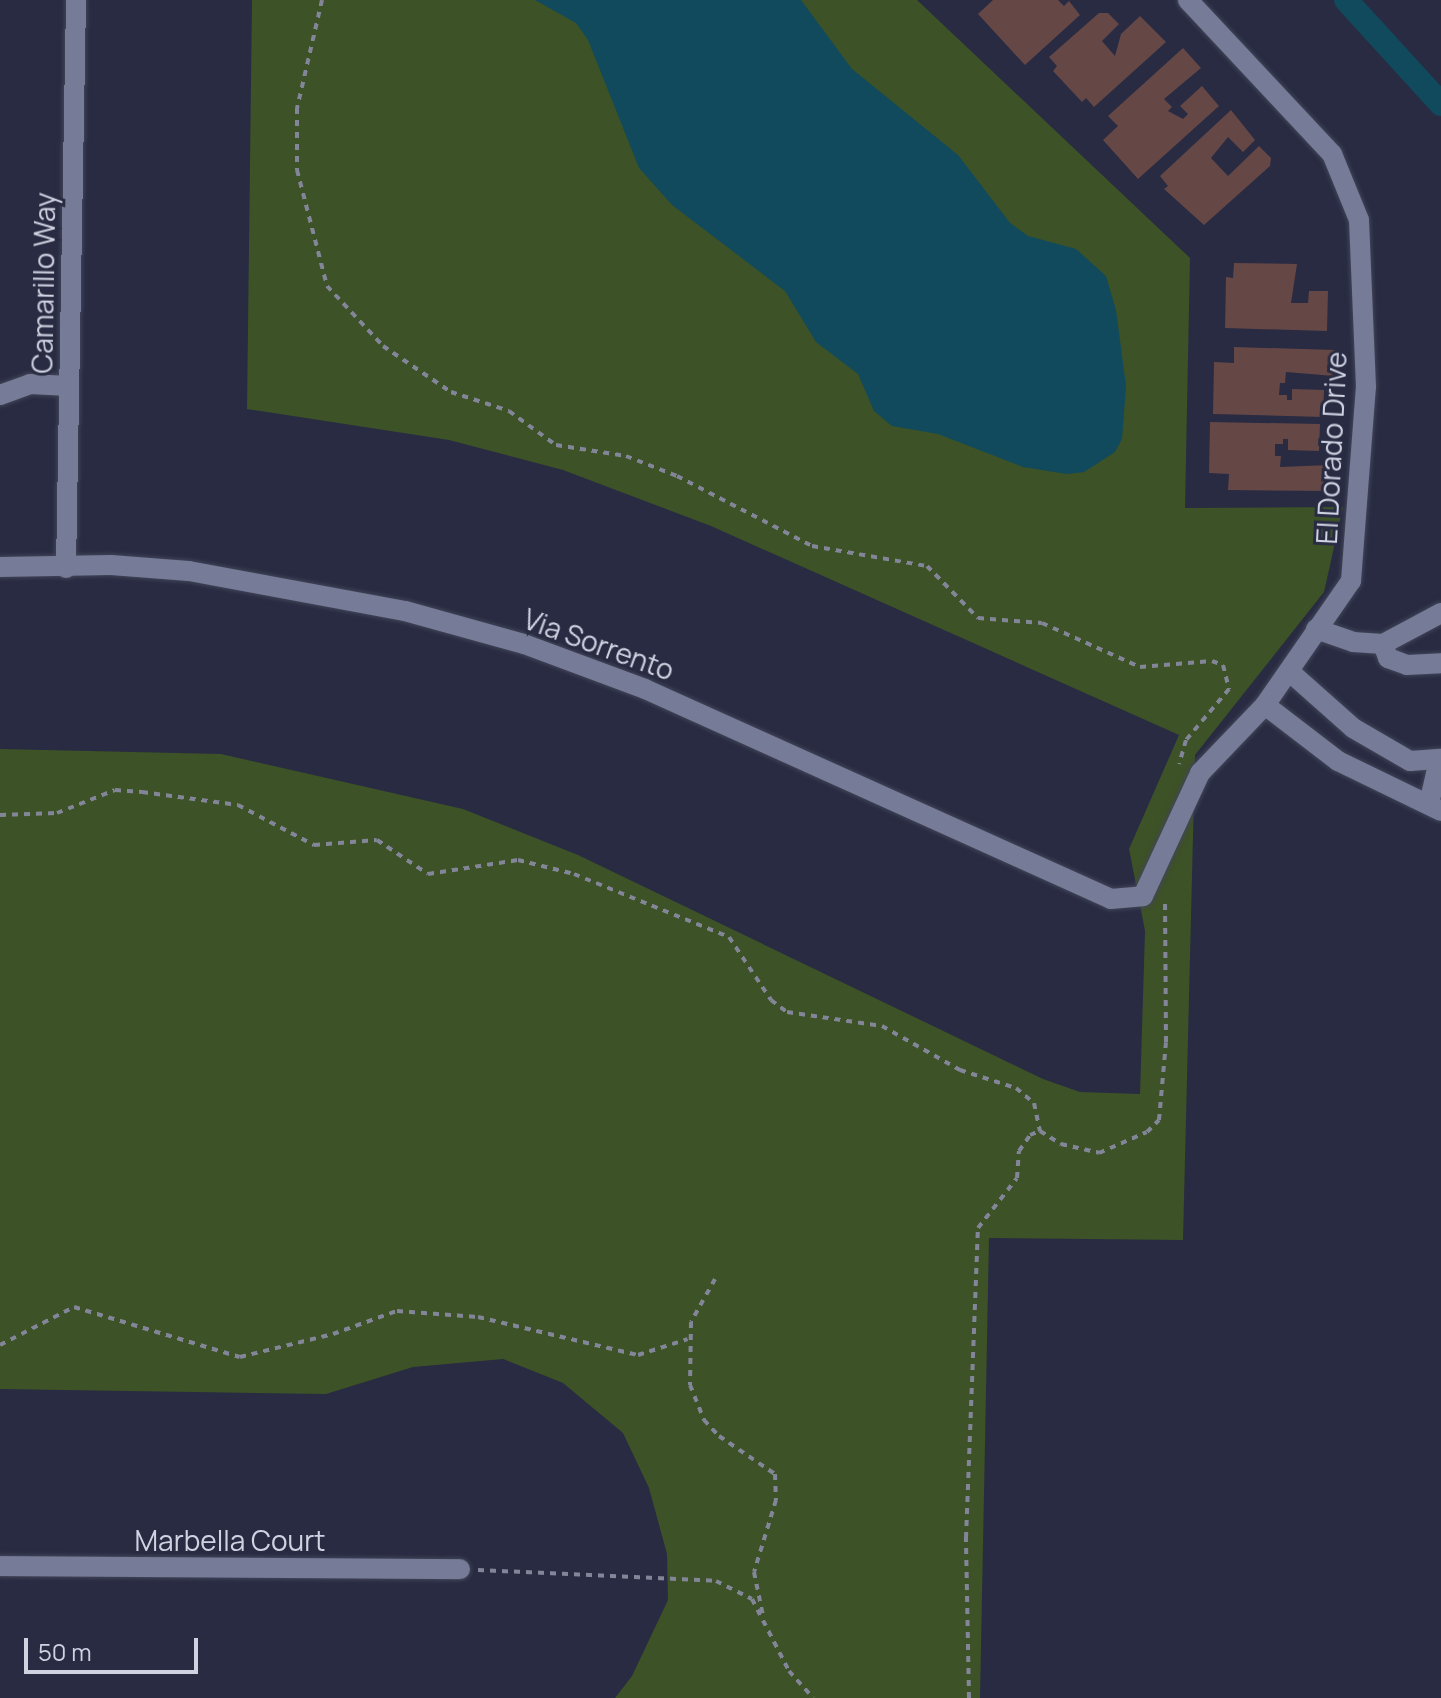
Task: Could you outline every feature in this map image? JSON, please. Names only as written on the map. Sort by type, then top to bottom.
[{"type":"street","name":"Camarillo Way","points":[[66,568],[76,0]]},
{"type":"street","name":"El Dorado Drive","points":[[1143,896],[1200,773],[1265,705],[1351,581],[1366,387],[1359,220],[1332,154],[1188,0]]},
{"type":"street","points":[[0,395],[30,384],[69,386]]},
{"type":"street","name":"Via Sorrento","points":[[0,567],[111,565],[218,576],[405,611],[524,644],[645,689],[1111,899],[1143,896]]},
{"type":"street","points":[[1316,629],[1353,642],[1383,644],[1441,612]]},
{"type":"street","points":[[1383,644],[1388,658],[1407,665],[1441,663]]},
{"type":"street","points":[[1265,705],[1338,761],[1435,808],[1440,760],[1410,761],[1353,728],[1290,672]]},
{"type":"street","name":"Marbella Court","points":[[0,1566],[460,1569]]},
{"type":"path","points":[[0,815],[57,813],[115,790],[142,792],[171,800],[238,805],[314,845],[377,840],[428,874],[518,860],[574,874],[729,937],[771,1000],[787,1012],[882,1026],[960,1070],[1016,1088],[1034,1103],[1040,1131]]},
{"type":"path","points":[[715,1279],[691,1322],[688,1339],[690,1385],[704,1420],[737,1450],[775,1474],[773,1515],[754,1572],[765,1626]]},
{"type":"path","points":[[0,1345],[74,1307],[240,1357],[333,1334],[397,1311],[478,1317],[638,1355],[688,1339]]},
{"type":"path","points":[[460,1569],[716,1581],[752,1599],[789,1671],[813,1698]]},
{"type":"green space","points":[[252,0],[917,0],[1190,258],[1185,508],[1343,507],[1324,592],[1195,755],[1183,1240],[989,1238],[980,1698],[615,1698],[632,1676],[668,1600],[667,1554],[649,1488],[623,1433],[563,1383],[503,1359],[413,1367],[326,1394],[0,1389],[0,749],[221,754],[463,809],[578,855],[1043,1079],[1080,1092],[1140,1094],[1145,931],[1129,849],[1179,735],[711,526],[563,470],[449,440],[247,409]]},
{"type":"water","points":[[535,0],[801,0],[852,69],[958,155],[1010,223],[1028,236],[1076,249],[1106,276],[1116,310],[1126,386],[1122,439],[1115,452],[1084,472],[1067,474],[1023,467],[938,434],[892,426],[874,411],[858,374],[816,342],[785,291],[672,205],[639,168],[588,40],[576,23]]},
{"type":"building","points":[[993,0],[1058,0],[1064,6],[1069,1],[1080,15],[1025,65],[978,14]]},
{"type":"building","points":[[1099,13],[1108,13],[1119,24],[1102,41],[1115,56],[1121,34],[1140,16],[1166,42],[1094,107],[1086,98],[1082,102],[1053,71],[1057,66],[1049,57]]},
{"type":"building","points":[[1183,48],[1201,68],[1164,99],[1172,107],[1168,111],[1183,119],[1188,114],[1180,106],[1202,86],[1219,106],[1138,179],[1103,140],[1118,126],[1108,116]]},
{"type":"building","points":[[1231,110],[1255,140],[1243,152],[1228,137],[1211,158],[1228,176],[1259,146],[1271,158],[1270,166],[1204,225],[1164,189],[1168,186],[1160,176]]},
{"type":"building","points":[[1234,263],[1297,264],[1291,303],[1308,303],[1309,291],[1328,291],[1327,331],[1225,328],[1226,277],[1233,278]]},
{"type":"building","points":[[1234,347],[1335,350],[1334,376],[1286,372],[1285,383],[1280,383],[1279,395],[1287,395],[1287,400],[1292,400],[1292,389],[1324,390],[1323,417],[1213,414],[1214,362],[1234,363]]},
{"type":"building","points":[[1210,422],[1320,424],[1319,451],[1288,450],[1288,439],[1283,439],[1283,444],[1275,444],[1275,456],[1281,456],[1280,467],[1329,465],[1329,491],[1228,490],[1229,474],[1209,473]]},
{"type":"waterway","points":[[1346,0],[1441,104]]}]
